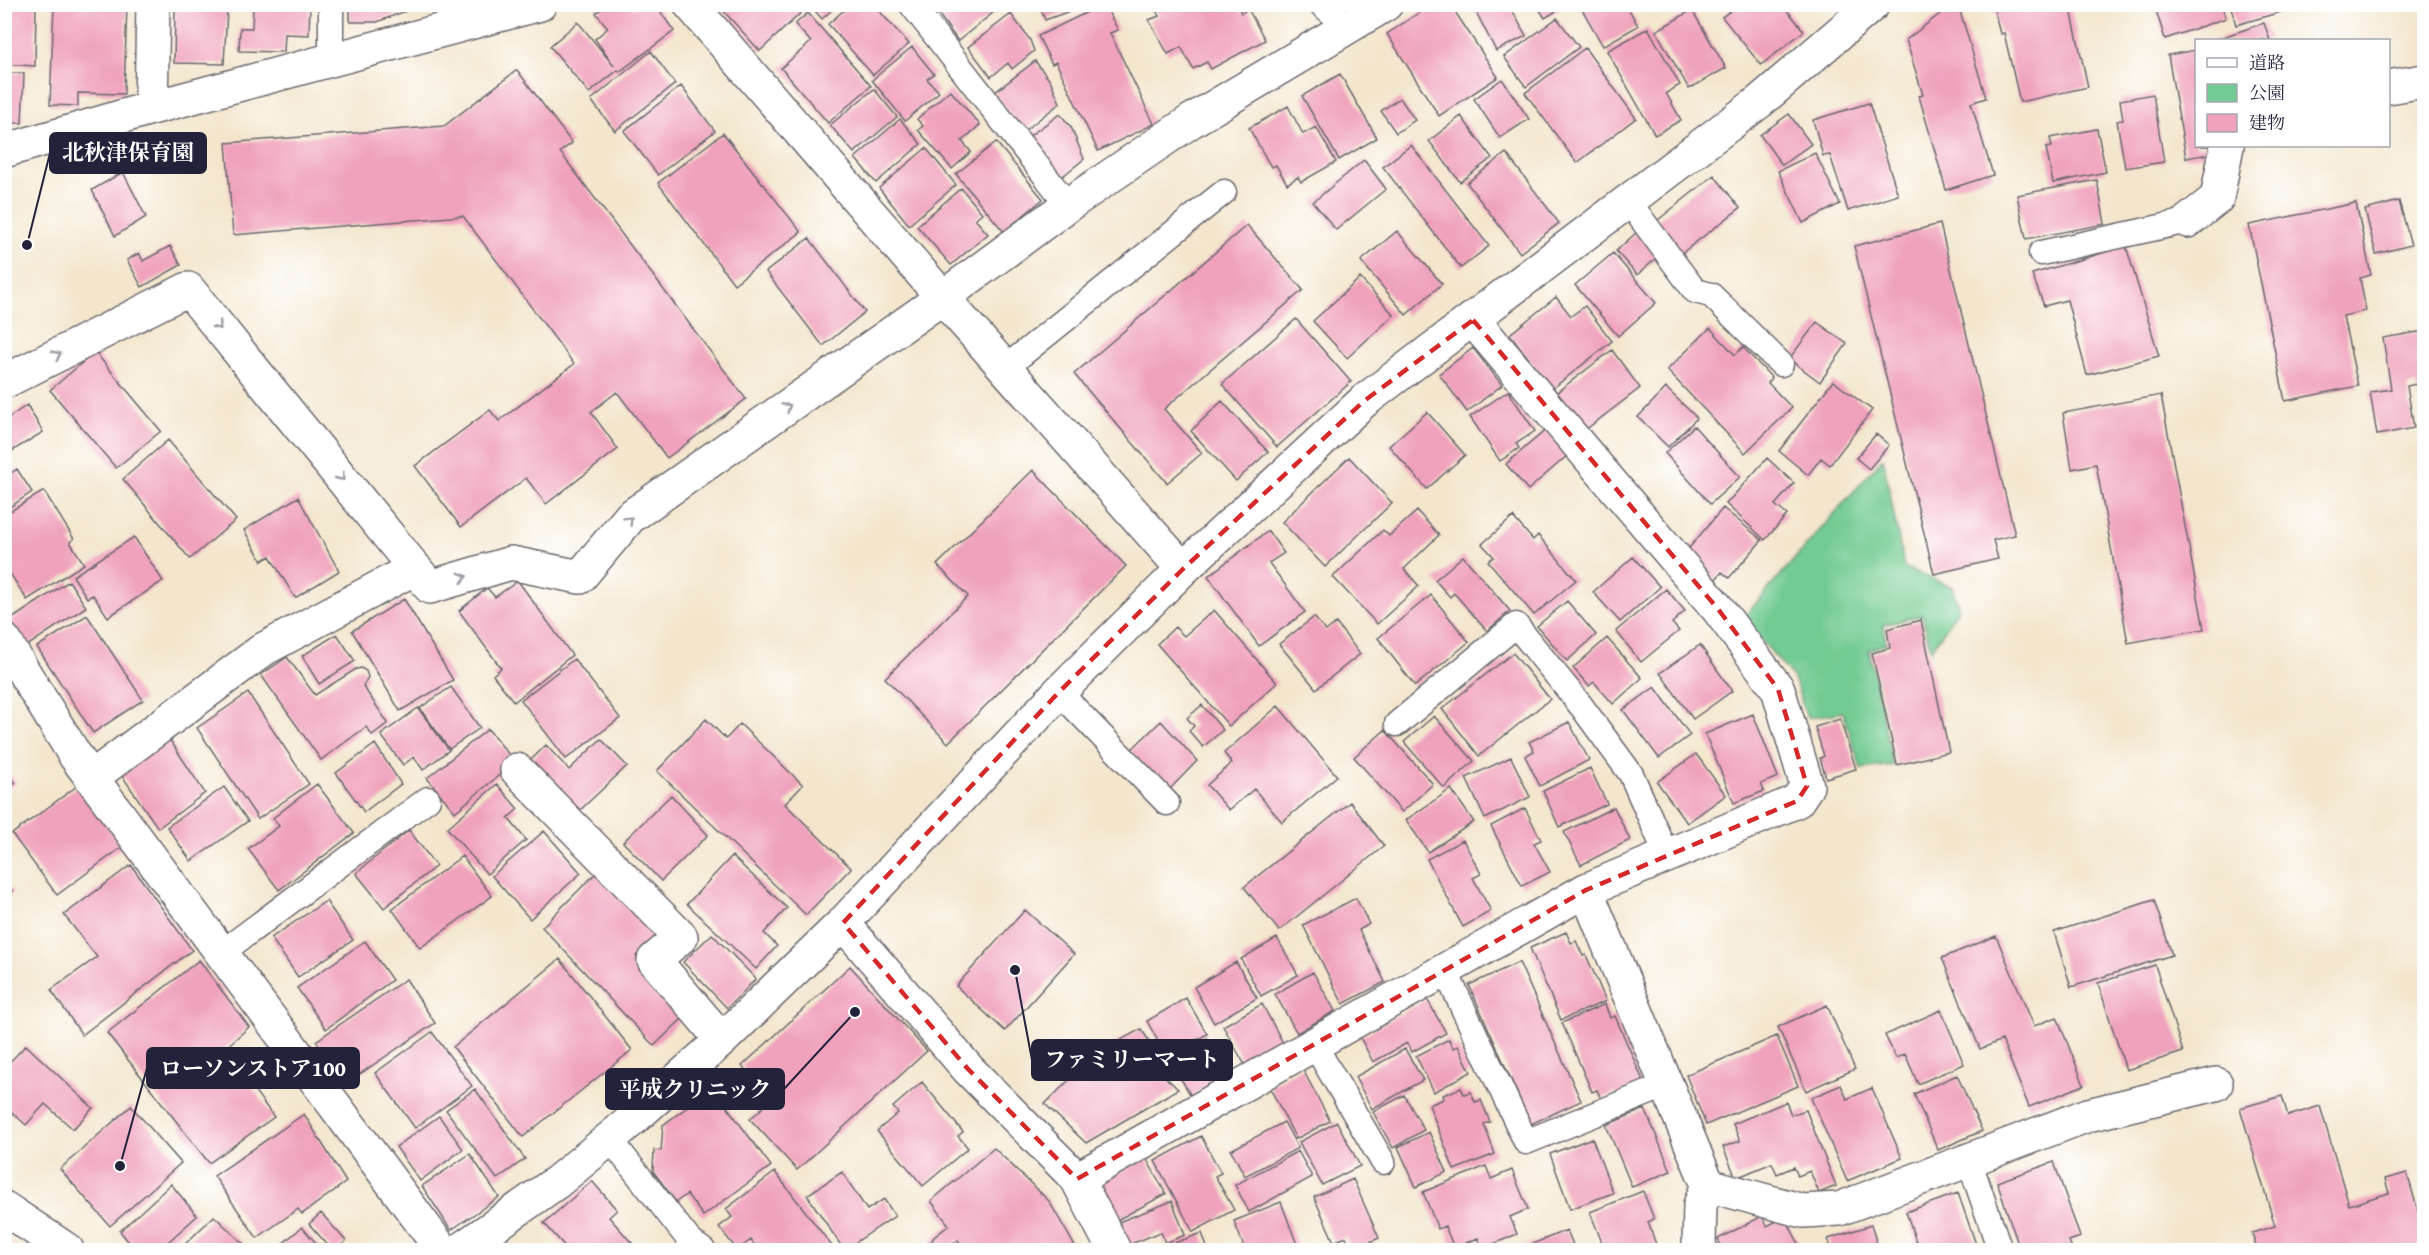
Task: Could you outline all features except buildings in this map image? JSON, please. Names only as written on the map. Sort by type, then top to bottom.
[{"type":"street","points":[[151,108],[153,4]]},
{"type":"street","points":[[4,151],[151,108],[331,60],[491,11],[540,4]]},
{"type":"street","points":[[690,4],[942,298],[1183,570]]},
{"type":"street","points":[[4,382],[188,289],[429,586],[511,562],[580,577],[630,518],[942,298],[1068,205],[1191,121],[1386,4]]},
{"type":"street","points":[[460,1251],[557,1182],[723,1040],[843,923],[1059,692],[1183,570],[1364,401],[1759,102],[1873,4]]},
{"type":"street","points":[[2390,87],[2424,81]]},
{"type":"street","points":[[2188,221],[2217,198],[2227,147]]},
{"type":"street","points":[[1077,1179],[1586,890],[1797,801],[1807,786],[1778,688],[1718,609],[1473,320]]},
{"type":"street","points":[[92,778],[264,649],[415,568]]},
{"type":"street","points":[[4,639],[76,757],[442,1251]]},
{"type":"street","points":[[517,770],[681,937],[654,960],[723,1040]]},
{"type":"street","points":[[1586,890],[1708,1185],[1700,1205],[1699,1244],[1701,1251]]},
{"type":"street","points":[[843,923],[968,1069],[1077,1179],[1114,1251]]},
{"type":"street","points":[[1708,1185],[1803,1211],[1839,1209],[2088,1115],[2216,1084]]},
{"type":"street","points":[[4,1208],[67,1251]]},
{"type":"lane","points":[[331,4],[331,60]]},
{"type":"lane","points":[[911,4],[1068,205]]},
{"type":"lane","points":[[1321,4],[1348,27]]},
{"type":"lane","points":[[1005,368],[1224,192]]},
{"type":"lane","points":[[1628,201],[1695,291],[1711,296],[1781,363]]},
{"type":"lane","points":[[2041,253],[2188,221]]},
{"type":"lane","points":[[1397,724],[1516,625],[1582,707],[1631,774],[1667,856]]},
{"type":"lane","points":[[1059,692],[1167,803]]},
{"type":"lane","points":[[221,953],[428,799]]},
{"type":"lane","points":[[1445,970],[1526,1142],[1667,1085]]},
{"type":"lane","points":[[1314,1044],[1383,1162]]},
{"type":"lane","points":[[610,1139],[690,1242],[703,1251]]},
{"type":"lane","points":[[1969,1160],[2000,1251]]},
{"type":"highlighted area","points":[[1473,320],[1718,609],[1778,689],[1807,786],[1797,801],[1586,890],[1077,1179],[968,1069],[843,923],[1059,692],[1183,569],[1364,401]]},
{"type":"green space","points":[[1883,458],[1904,567],[1952,587],[1959,608],[1931,650],[1922,615],[1884,625],[1886,644],[1869,650],[1893,765],[1861,769],[1843,712],[1807,718],[1794,679],[1743,618]]},
{"type":"place","name":"北秋津保育園","points":[[27,245]]},
{"type":"place","name":"ファミリーマート","points":[[1015,970]]},
{"type":"place","name":"平成クリニック","points":[[855,1012]]},
{"type":"place","name":"ローソンストア100","points":[[120,1166]]}]
